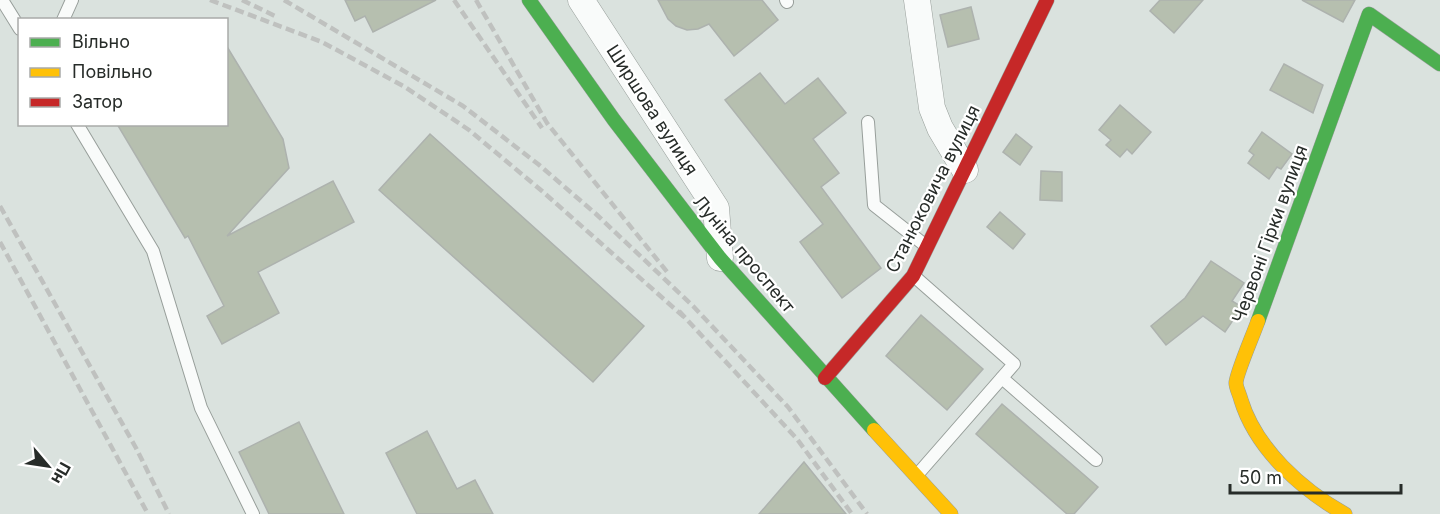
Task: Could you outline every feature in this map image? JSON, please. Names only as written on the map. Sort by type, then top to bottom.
[{"type":"street","name":"Луніна проспект","points":[[530,0],[614,120],[720,258],[825,378],[951,514]]},
{"type":"street","name":"Ширшова вулиця","points":[[581,0],[716,208],[720,258]]},
{"type":"street","points":[[917,0],[932,108],[940,128],[965,170]]},
{"type":"street","name":"Станюковича вулиця","points":[[825,378],[914,276],[1047,0]]},
{"type":"street","name":"Червоні Гірки вулиця","points":[[1345,514],[1320,500],[1291,476],[1266,446],[1245,412],[1236,382],[1369,14],[1440,64]]},
{"type":"lane","points":[[2,0],[18,26]]},
{"type":"lane","points":[[64,18],[72,0]]},
{"type":"lane","points":[[868,122],[874,205],[927,247]]},
{"type":"lane","points":[[78,126],[153,251],[201,408],[253,514]]},
{"type":"lane","points":[[914,276],[1014,364],[916,476]]},
{"type":"lane","points":[[1002,378],[1096,460]]},
{"type":"building","points":[[345,0],[436,0],[373,32],[365,16],[355,21]]},
{"type":"building","points":[[658,0],[762,0],[778,20],[734,56],[709,24],[698,29],[687,30],[676,26],[668,19]]},
{"type":"building","points":[[1160,0],[1203,0],[1174,33],[1150,11]]},
{"type":"building","points":[[1302,0],[1355,0],[1343,22]]},
{"type":"building","points":[[971,7],[979,39],[948,47],[940,15]]},
{"type":"building","points":[[228,48],[283,139],[289,168],[227,236],[333,181],[354,222],[258,272],[279,313],[222,344],[207,316],[224,306],[188,236],[185,238],[118,126],[228,126]]},
{"type":"building","points":[[1284,64],[1323,85],[1313,113],[1270,90]]},
{"type":"building","points":[[760,73],[785,104],[818,78],[846,113],[813,139],[839,173],[821,187],[881,268],[842,298],[800,242],[823,224],[725,100]]},
{"type":"building","points":[[1120,105],[1151,132],[1132,154],[1127,149],[1120,157],[1106,145],[1111,140],[1099,130]]},
{"type":"building","points":[[1262,132],[1292,154],[1281,169],[1277,167],[1269,179],[1248,163],[1254,155],[1249,151]]},
{"type":"building","points":[[430,134],[644,326],[593,382],[379,190]]},
{"type":"building","points":[[1016,134],[1032,147],[1020,165],[1003,152]]},
{"type":"building","points":[[1041,171],[1062,172],[1062,201],[1040,200]]},
{"type":"building","points":[[1000,212],[1025,234],[1013,249],[987,227]]},
{"type":"building","points":[[1211,261],[1244,283],[1232,301],[1242,307],[1225,332],[1203,316],[1166,345],[1151,326],[1185,298]]},
{"type":"building","points":[[921,315],[983,369],[947,410],[886,356]]},
{"type":"building","points":[[1002,404],[1098,487],[1074,514],[1067,514],[976,434]]},
{"type":"building","points":[[299,422],[344,514],[269,514],[239,452]]},
{"type":"building","points":[[427,431],[457,489],[475,480],[493,514],[417,514],[386,453]]},
{"type":"building","points":[[804,462],[846,514],[759,514]]},
{"type":"railway","points":[[210,0],[322,42],[405,87],[469,130],[542,191],[684,317]]},
{"type":"railway","points":[[242,0],[277,17]]},
{"type":"railway","points":[[284,0],[463,106],[538,164],[596,214],[693,306],[788,407],[867,514]]},
{"type":"railway","points":[[454,0],[542,128]]},
{"type":"railway","points":[[476,0],[547,123],[668,273]]},
{"type":"railway","points":[[0,206],[136,448],[169,514]]},
{"type":"railway","points":[[0,242],[148,514]]},
{"type":"railway","points":[[679,311],[797,439],[852,514]]},
{"type":"traffic: fast","points":[[529,0],[614,120],[720,258],[874,430]]},
{"type":"traffic: fast","points":[[1258,321],[1369,14],[1440,64]]},
{"type":"traffic: slow","points":[[1258,321],[1236,383],[1248,418],[1269,451],[1297,480],[1345,514]]},
{"type":"traffic: slow","points":[[874,430],[951,514]]},
{"type":"traffic: jam","points":[[825,378],[913,276],[1047,0]]}]
